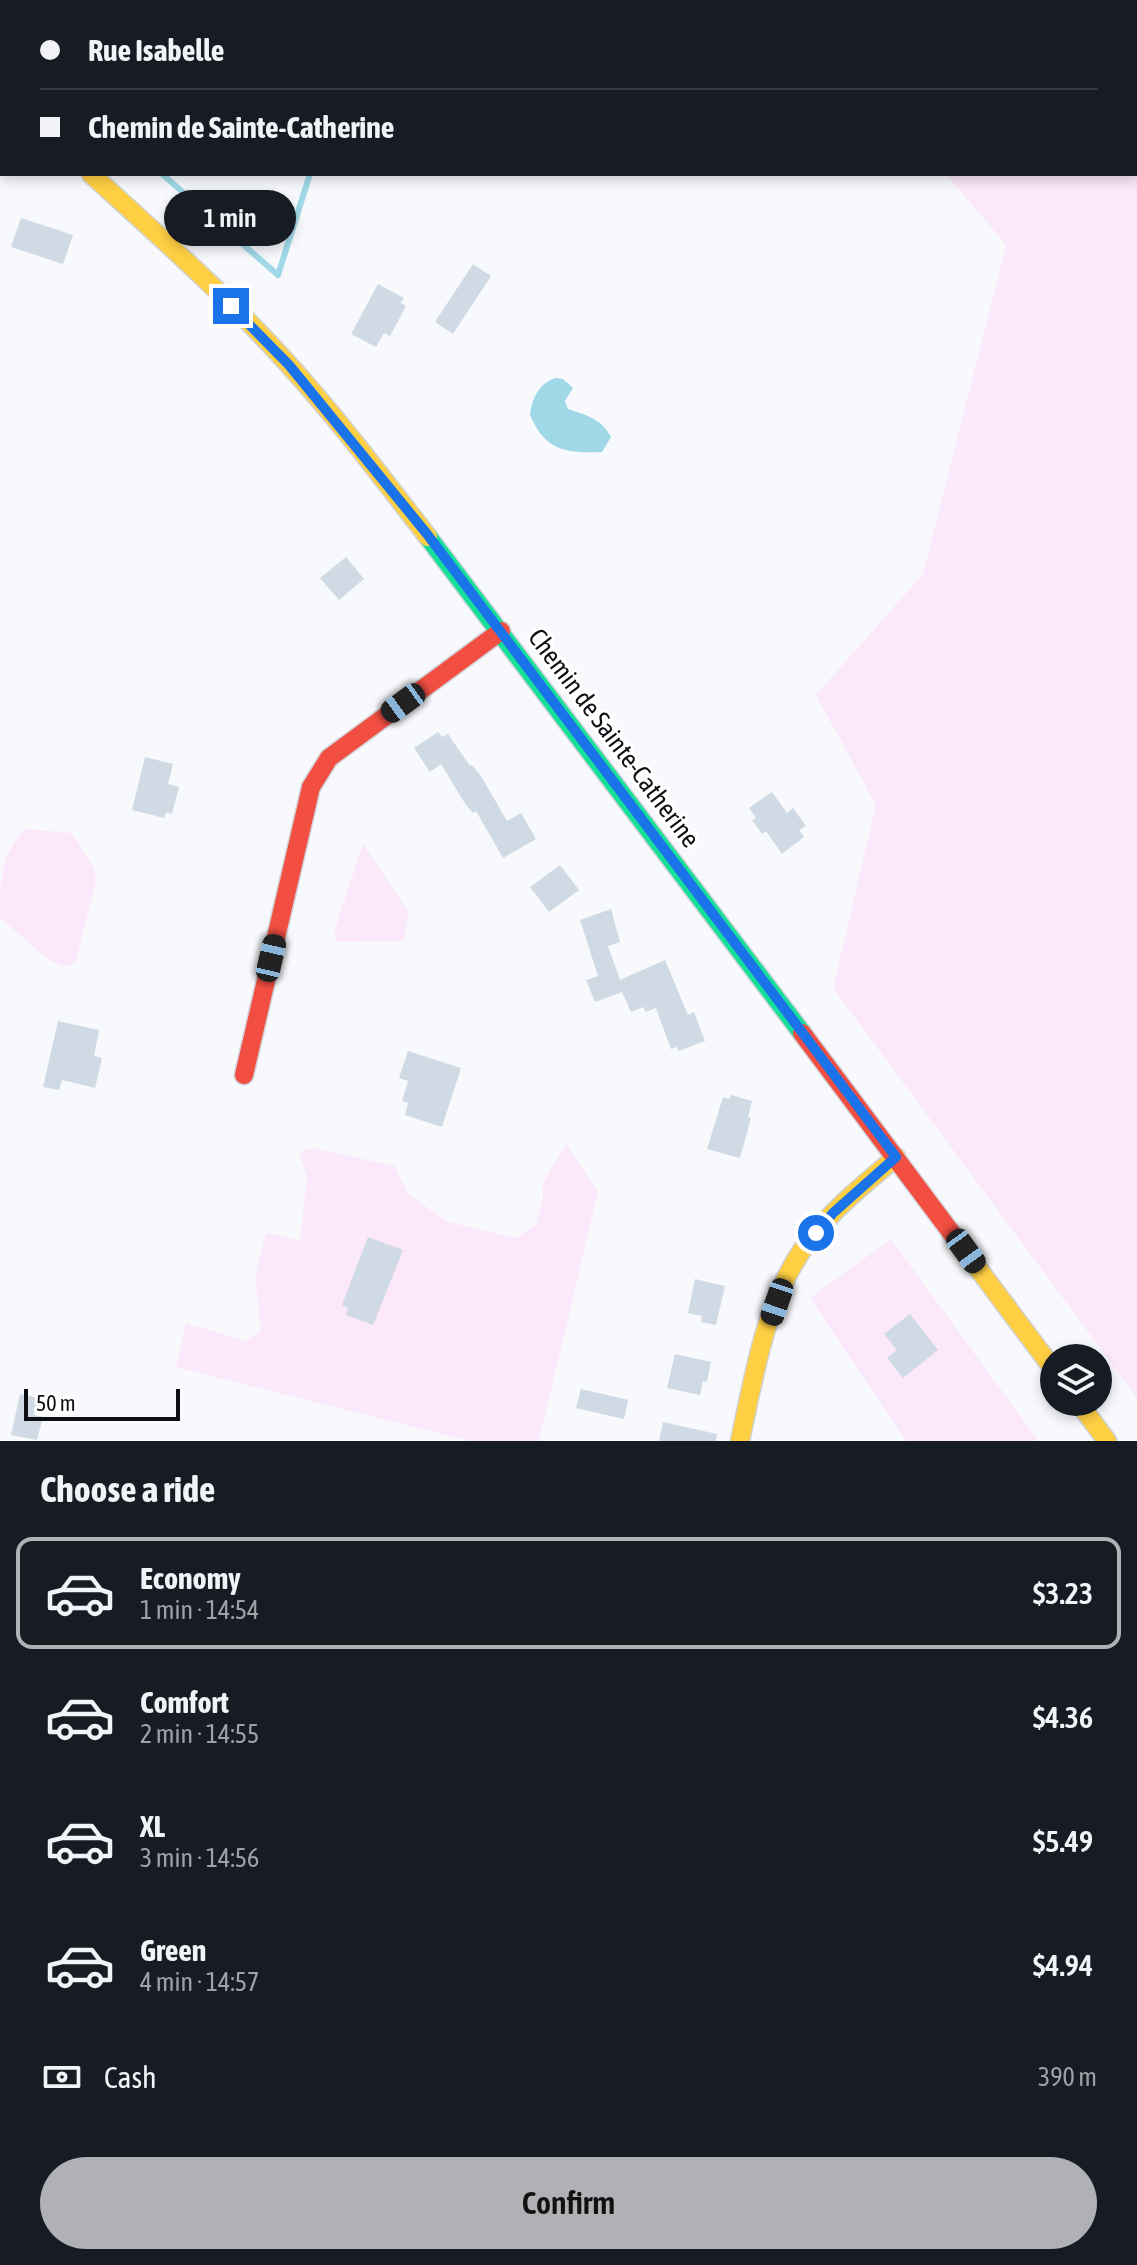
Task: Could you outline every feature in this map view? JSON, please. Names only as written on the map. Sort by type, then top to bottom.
[{"type":"main road","name":"Chemin de Sainte-Catherine","points":[[93,176],[193,267],[289,365],[369,460],[501,631],[1040,1351]]},
{"type":"main road","points":[[244,1075],[304,809],[320,770],[329,758],[501,631]]},
{"type":"main road","points":[[740,1441],[762,1346],[777,1302],[800,1252],[833,1213],[896,1157]]},
{"type":"main road","points":[[1088,1416],[1107,1441]]},
{"type":"shaded area","points":[[948,176],[1137,176],[1137,1398],[1112,1364],[1112,1344],[1097,1344],[833,988],[876,805],[816,695],[923,574],[1006,245]]},
{"type":"shaded area","points":[[25,829],[72,833],[94,868],[96,882],[76,961],[67,967],[50,961],[0,918],[0,892],[6,859]]},
{"type":"shaded area","points":[[363,844],[409,913],[403,941],[336,942],[334,932]]},
{"type":"shaded area","points":[[566,1144],[598,1192],[539,1441],[470,1441],[176,1367],[186,1323],[246,1341],[261,1331],[255,1278],[266,1233],[300,1240],[307,1177],[299,1152],[314,1148],[394,1166],[409,1195],[448,1222],[516,1238],[536,1225],[543,1199],[542,1184]]},
{"type":"shaded area","points":[[891,1239],[1037,1439],[906,1441],[810,1298]]},
{"type":"water","points":[[556,378],[563,379],[573,388],[565,401],[568,409],[593,418],[611,437],[602,452],[558,448],[543,437],[536,427],[530,415],[535,397],[541,387]]},
{"type":"building","points":[[21,218],[73,235],[63,264],[11,247]]},
{"type":"building","points":[[473,264],[491,276],[453,334],[435,322]]},
{"type":"building","points":[[378,284],[404,298],[401,303],[406,306],[390,336],[384,333],[376,347],[351,334]]},
{"type":"building","points":[[346,557],[364,579],[339,600],[320,578]]},
{"type":"building","points":[[438,732],[442,737],[448,734],[470,766],[481,776],[507,821],[521,813],[536,839],[503,858],[476,811],[473,813],[464,802],[441,764],[430,772],[414,748]]},
{"type":"building","points":[[145,757],[173,764],[168,784],[179,787],[172,814],[166,812],[164,818],[132,810]]},
{"type":"building","points":[[772,792],[787,813],[793,808],[806,826],[799,830],[804,837],[782,854],[766,831],[762,834],[752,820],[756,818],[749,808]]},
{"type":"building","points":[[560,865],[579,890],[549,912],[530,887]]},
{"type":"building","points":[[611,909],[620,942],[608,946],[620,980],[665,960],[688,1015],[694,1012],[705,1041],[679,1051],[677,1047],[671,1049],[656,1008],[646,1012],[643,1007],[631,1012],[622,992],[595,1002],[586,980],[598,976],[580,920]]},
{"type":"building","points":[[58,1021],[99,1030],[94,1056],[102,1058],[95,1088],[62,1080],[59,1090],[43,1087]]},
{"type":"building","points":[[408,1051],[461,1068],[442,1127],[405,1115],[408,1103],[402,1101],[408,1081],[399,1078]]},
{"type":"building","points":[[731,1095],[752,1101],[748,1117],[751,1118],[740,1158],[707,1149],[723,1097],[729,1099]]},
{"type":"building","points":[[368,1237],[403,1250],[373,1325],[346,1315],[348,1308],[342,1305]]},
{"type":"building","points":[[695,1279],[725,1286],[716,1325],[701,1322],[702,1316],[688,1313]]},
{"type":"building","points":[[910,1314],[938,1350],[903,1378],[887,1358],[897,1350],[884,1334]]},
{"type":"building","points":[[675,1354],[711,1362],[707,1382],[703,1381],[700,1395],[667,1388]]},
{"type":"building","points":[[581,1389],[628,1400],[624,1419],[576,1408]]},
{"type":"building","points":[[20,1394],[38,1398],[34,1415],[43,1417],[37,1440],[11,1435]]},
{"type":"building","points":[[663,1422],[717,1434],[716,1441],[659,1441]]},
{"type":"waterway","points":[[164,176],[278,275],[309,176]]},
{"type":"traffic: fast","points":[[428,537],[802,1033]]},
{"type":"traffic: slow","points":[[93,176],[193,267],[266,340],[343,428],[428,537]]},
{"type":"traffic: slow","points":[[740,1441],[764,1335],[783,1284],[796,1260],[830,1216],[896,1157]]},
{"type":"traffic: slow","points":[[968,1255],[1040,1351]]},
{"type":"traffic: slow","points":[[1088,1416],[1107,1441]]},
{"type":"traffic: jam","points":[[244,1075],[311,787],[329,758],[501,631]]},
{"type":"traffic: jam","points":[[802,1033],[968,1255]]},
{"type":"route","points":[[231,306],[289,365],[427,534],[896,1157],[833,1213],[816,1233]]}]
